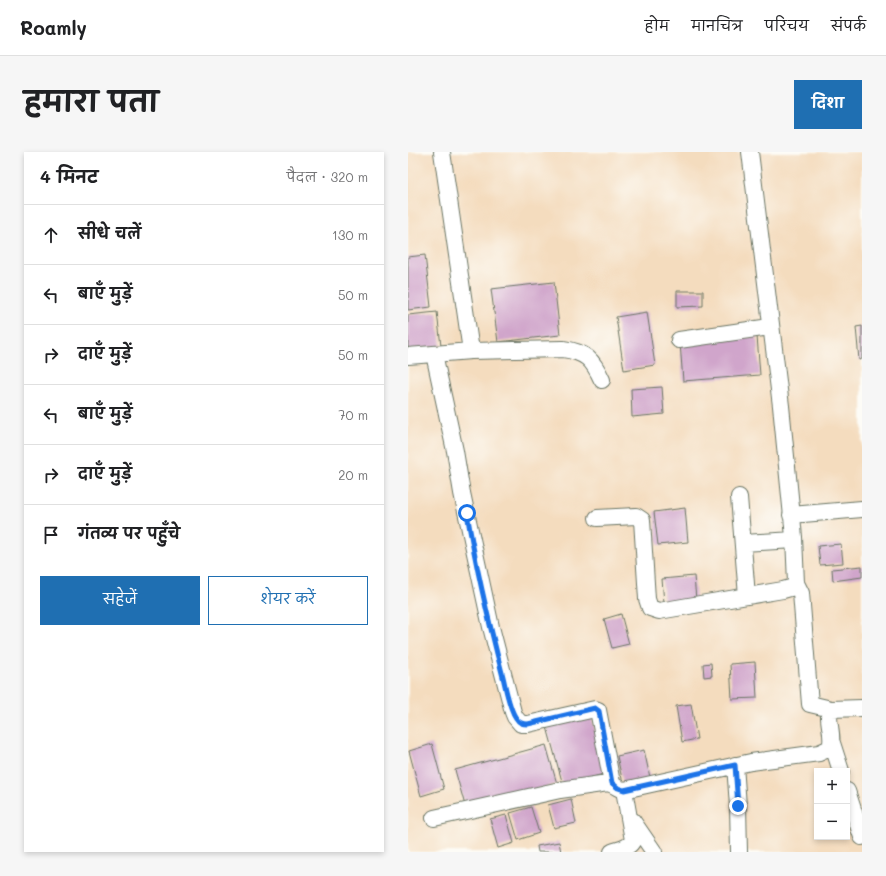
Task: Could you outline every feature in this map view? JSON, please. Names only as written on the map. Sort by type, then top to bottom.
[{"type":"street","points":[[442,152],[471,351]]},
{"type":"street","points":[[750,152],[770,327],[781,406],[794,540],[796,583],[801,593],[810,704],[830,709],[862,708]]},
{"type":"street","points":[[679,340],[770,327]]},
{"type":"street","points":[[408,356],[471,351],[564,349],[580,352],[595,364],[602,380]]},
{"type":"street","points":[[434,354],[474,550],[500,666],[515,717],[521,724],[528,724],[595,708],[598,710],[618,786],[629,815],[633,840],[628,847],[612,852]]},
{"type":"street","points":[[739,497],[747,596]]},
{"type":"street","points":[[791,515],[862,509]]},
{"type":"street","points":[[597,518],[636,516],[642,520],[647,599],[650,608],[654,610],[660,611],[789,589],[794,587],[796,583]]},
{"type":"street","points":[[743,543],[794,540]]},
{"type":"street","points":[[830,709],[828,714],[832,743],[840,768]]},
{"type":"street","points":[[434,818],[560,790],[604,783],[618,786],[758,761],[819,753],[830,748],[832,743]]},
{"type":"street","points":[[735,765],[739,852]]},
{"type":"street","points":[[850,800],[862,837]]},
{"type":"street","points":[[629,815],[654,852]]},
{"type":"building","points":[[425,255],[431,307],[408,310],[408,257]]},
{"type":"building","points":[[554,282],[560,335],[498,342],[491,289]]},
{"type":"building","points":[[677,291],[703,291],[703,306],[677,307]]},
{"type":"building","points":[[437,312],[441,346],[408,350],[408,315]]},
{"type":"building","points":[[647,312],[655,365],[624,370],[616,317]]},
{"type":"building","points":[[862,326],[862,359],[859,360],[856,327]]},
{"type":"building","points":[[757,336],[760,375],[683,381],[680,343]]},
{"type":"building","points":[[662,387],[664,414],[632,417],[631,389]]},
{"type":"building","points":[[685,508],[688,542],[658,545],[654,512]]},
{"type":"building","points":[[841,544],[843,563],[820,565],[818,546]]},
{"type":"building","points":[[862,566],[862,577],[833,581],[832,569]]},
{"type":"building","points":[[694,576],[696,600],[664,603],[662,579]]},
{"type":"building","points":[[621,614],[629,644],[612,648],[604,619]]},
{"type":"building","points":[[755,662],[757,698],[732,699],[730,664]]},
{"type":"building","points":[[711,663],[712,676],[704,677],[703,664]]},
{"type":"building","points":[[691,704],[697,739],[682,742],[676,706]]},
{"type":"building","points":[[591,715],[607,773],[563,785],[547,727]]},
{"type":"building","points":[[432,744],[444,789],[421,796],[409,751]]},
{"type":"building","points":[[546,745],[557,784],[466,809],[455,770]]},
{"type":"building","points":[[644,750],[651,782],[624,788],[617,756]]},
{"type":"building","points":[[571,799],[576,823],[554,828],[548,805]]},
{"type":"building","points":[[531,807],[539,833],[518,840],[510,813]]},
{"type":"building","points":[[506,815],[514,843],[498,848],[490,819]]},
{"type":"building","points":[[559,842],[561,852],[538,852],[537,846]]},
{"type":"route","points":[[467,513],[500,666],[513,712],[518,722],[521,724],[528,724],[595,708],[599,711],[612,783],[618,788],[624,790],[735,765],[738,806]]}]
